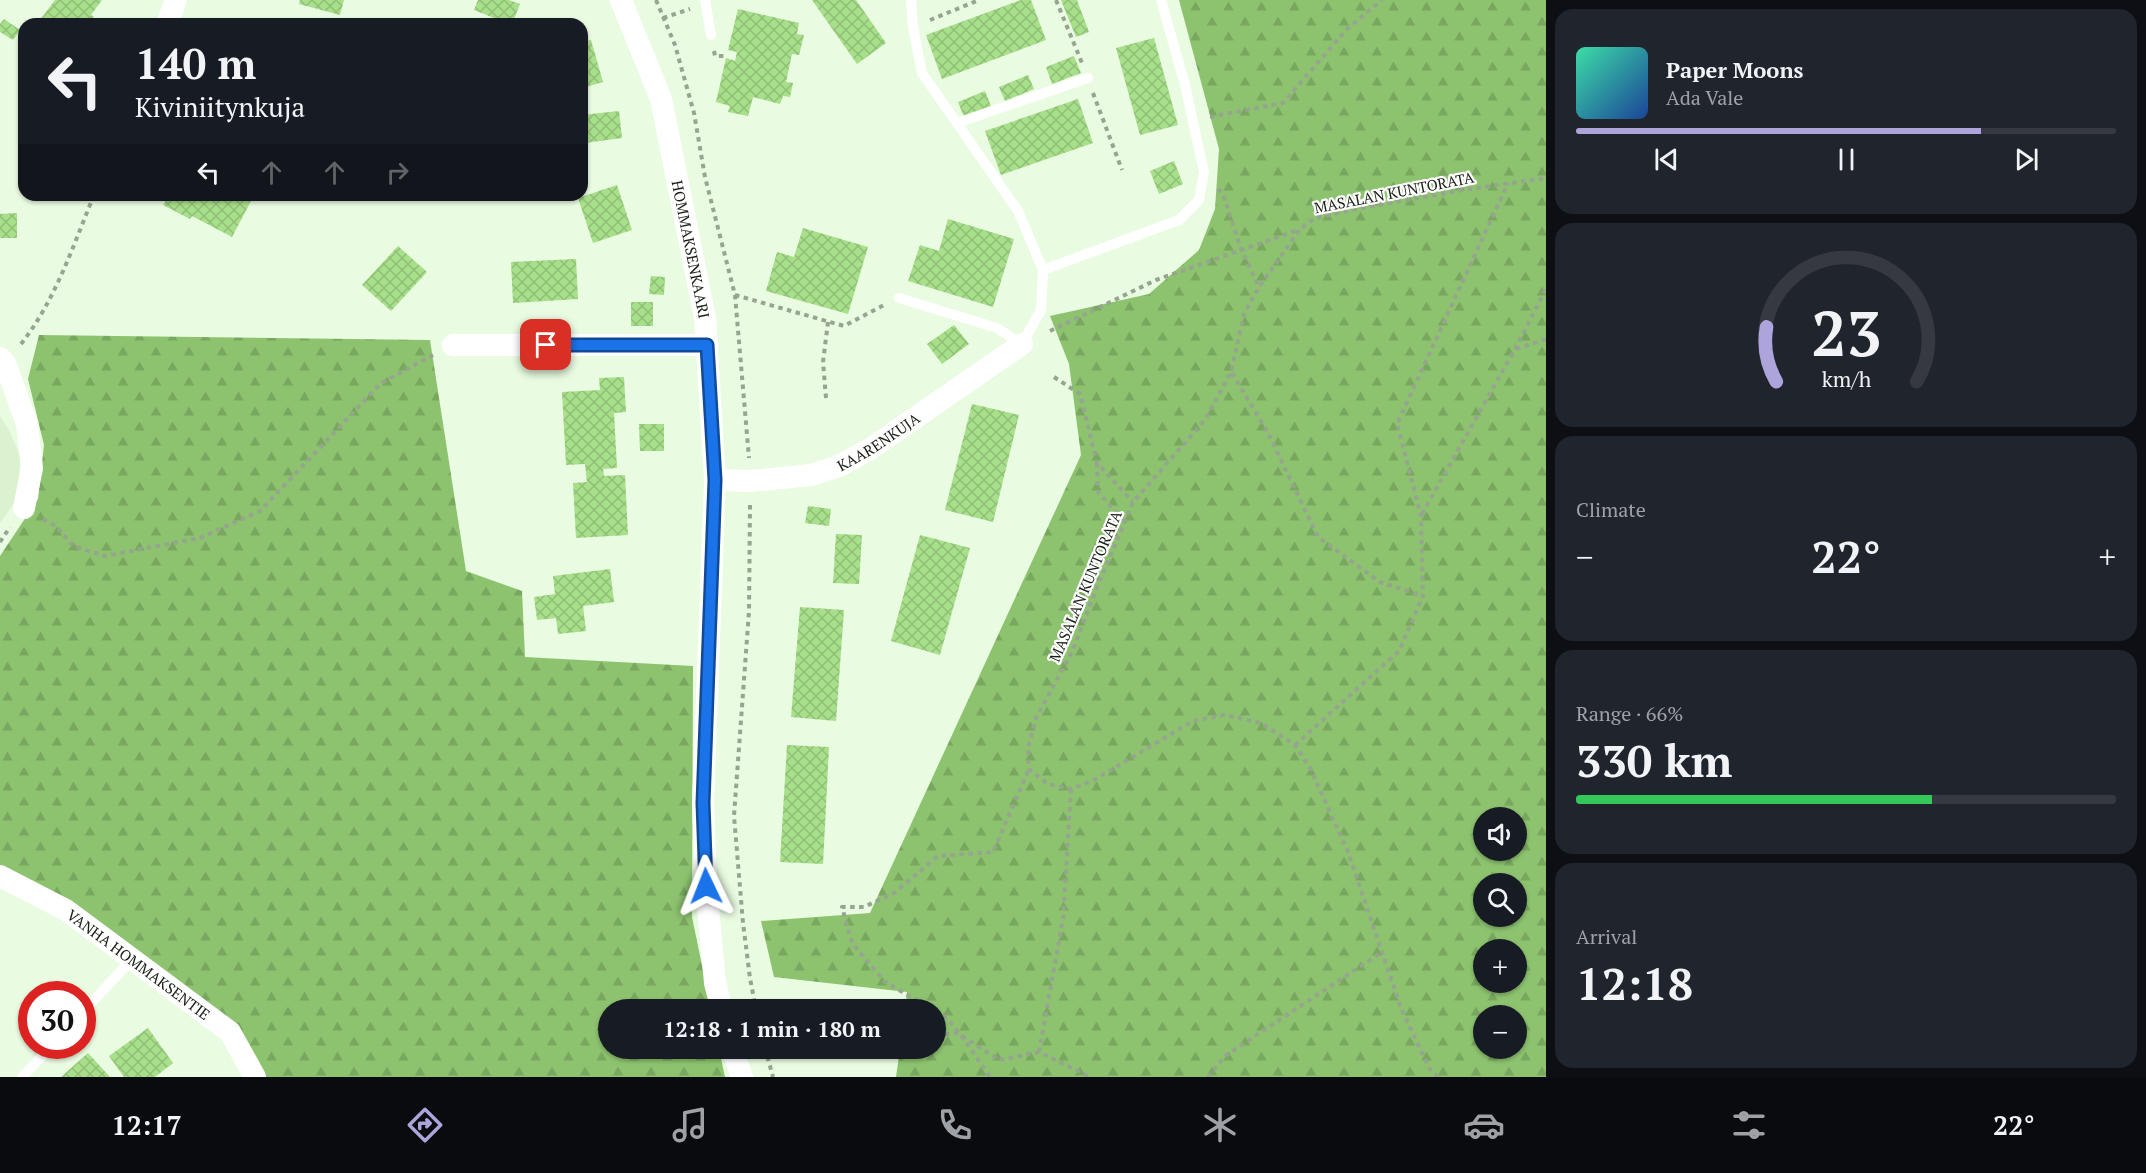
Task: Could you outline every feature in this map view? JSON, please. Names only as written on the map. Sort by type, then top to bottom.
[{"type":"street","points":[[169,18],[176,0]]},
{"type":"street","name":"HOMMAKSENKAARI","points":[[621,0],[661,99],[705,318],[715,480],[703,803],[706,886],[715,983],[719,999]]},
{"type":"street","name":"KAARENKUJA","points":[[715,480],[751,481],[811,475],[839,466],[870,449],[1022,344]]},
{"type":"street","points":[[453,345],[707,345]]},
{"type":"street","points":[[3,361],[27,424],[32,468],[24,508]]},
{"type":"street","name":"VANHA HOMMAKSENTIE","points":[[0,876],[66,910],[230,1032],[255,1077]]},
{"type":"street","points":[[736,1059],[742,1077]]},
{"type":"lane","points":[[899,298],[997,328],[1022,344],[1041,310],[1043,270],[1018,211],[922,73],[913,27],[911,0]]},
{"type":"lane","points":[[1043,270],[1179,220],[1199,200],[1204,172],[1161,0]]},
{"type":"lane","points":[[705,2],[711,35]]},
{"type":"lane","points":[[957,123],[1088,78]]},
{"type":"lane","points":[[96,998],[132,959]]},
{"type":"lane","points":[[22,1077],[39,1059]]},
{"type":"path","points":[[913,27],[979,0]]},
{"type":"path","points":[[1192,120],[1283,103],[1347,29],[1382,0]]},
{"type":"path","points":[[663,18],[705,2]]},
{"type":"path","points":[[1204,172],[1223,194],[1241,249],[1259,287]]},
{"type":"path","name":"MASALAN KUNTORATA","points":[[1029,770],[1028,748],[1036,718],[1072,652],[1133,502],[1205,420],[1231,372],[1245,314],[1259,287],[1300,229],[1313,219],[1351,210],[1546,178]]},
{"type":"path","points":[[1295,745],[1399,651],[1423,596],[1421,516],[1396,424],[1508,183]]},
{"type":"path","points":[[3,361],[36,324],[54,289],[91,201]]},
{"type":"path","points":[[1022,344],[1156,280],[1300,229]]},
{"type":"path","points":[[1421,516],[1546,289]]},
{"type":"path","points":[[735,295],[844,326],[899,298]]},
{"type":"path","points":[[826,398],[823,362],[828,322]]},
{"type":"path","points":[[1515,349],[1546,339]]},
{"type":"path","points":[[24,508],[57,527],[73,546],[105,556],[200,538],[260,511],[381,383],[453,345]]},
{"type":"path","points":[[1231,372],[1268,433],[1318,537],[1380,582],[1423,596]]},
{"type":"path","points":[[1054,377],[1080,394],[1097,463],[1098,492],[1125,522]]},
{"type":"path","points":[[1097,463],[1133,502]]},
{"type":"path","points":[[915,999],[885,982],[852,943],[842,907],[864,907],[894,893],[938,856],[993,852],[1029,770],[1048,784],[1071,789],[1094,780],[1193,720],[1224,715],[1261,723],[1295,745],[1310,768],[1348,852],[1401,1008],[1429,1068],[1438,1077]]},
{"type":"path","points":[[1039,1052],[1063,919],[1071,789]]},
{"type":"path","points":[[1208,1077],[1225,1056],[1382,952]]},
{"type":"path","points":[[946,1019],[990,1077]]},
{"type":"path","points":[[946,1034],[958,1033],[999,1060],[1039,1052],[1090,1077]]},
{"type":"path","points":[[768,1059],[773,1077]]},
{"type":"shaded area","points":[[0,416],[20,456],[15,502],[0,523]]},
{"type":"green space","points":[[1179,0],[1546,0],[1546,1077],[896,1077],[899,1059],[946,1059],[946,999],[906,999],[907,992],[774,977],[761,921],[870,913],[1081,455],[1069,364],[1050,316],[1149,294],[1199,250],[1215,209],[1219,149]]},
{"type":"green space","points":[[39,335],[430,340],[466,571],[522,591],[525,657],[693,666],[692,917],[709,999],[598,999],[598,1059],[721,1059],[725,1077],[255,1077],[230,1032],[0,876],[0,556],[38,499],[44,445],[28,379]]},
{"type":"building","points":[[55,0],[102,0],[91,15],[93,18],[42,18]]},
{"type":"building","points":[[300,0],[344,0],[340,15],[299,4]]},
{"type":"building","points":[[478,0],[509,0],[520,4],[514,18],[494,18],[474,10]]},
{"type":"building","points":[[812,0],[856,0],[886,43],[857,64]]},
{"type":"building","points":[[1021,0],[1031,0],[1046,40],[942,79],[926,35]]},
{"type":"building","points":[[1061,0],[1077,0],[1089,32],[1076,37]]},
{"type":"building","points":[[738,9],[799,23],[797,34],[804,35],[799,55],[792,54],[786,82],[793,83],[790,97],[783,96],[780,104],[753,97],[748,116],[728,112],[730,106],[716,102],[726,58],[735,61],[737,52],[728,50]]},
{"type":"building","points":[[4,19],[18,29],[13,40],[0,32],[0,24]]},
{"type":"building","points":[[1154,38],[1178,125],[1140,135],[1116,48]]},
{"type":"building","points":[[591,40],[603,82],[588,86],[588,41]]},
{"type":"building","points":[[1074,56],[1081,73],[1052,84],[1046,67]]},
{"type":"building","points":[[1028,75],[1034,89],[1005,101],[999,87]]},
{"type":"building","points":[[985,91],[991,106],[964,117],[958,102]]},
{"type":"building","points":[[1078,99],[1093,143],[1001,175],[985,131]]},
{"type":"building","points":[[619,111],[622,138],[588,143],[588,114]]},
{"type":"building","points":[[1174,161],[1183,184],[1159,194],[1150,171]]},
{"type":"building","points":[[617,185],[632,230],[593,243],[579,201],[588,201],[588,195]]},
{"type":"building","points":[[165,201],[251,201],[232,237],[192,216],[190,219],[163,205]]},
{"type":"building","points":[[17,213],[17,238],[0,238],[0,214]]},
{"type":"building","points":[[948,219],[1014,239],[993,307],[908,281],[920,245],[939,251]]},
{"type":"building","points":[[803,228],[868,247],[848,314],[766,291],[777,252],[794,257]]},
{"type":"building","points":[[398,246],[427,272],[391,311],[362,285]]},
{"type":"building","points":[[576,259],[578,299],[513,303],[511,262]]},
{"type":"building","points":[[651,276],[665,277],[664,295],[649,294]]},
{"type":"building","points":[[631,302],[653,302],[653,326],[631,326]]},
{"type":"building","points":[[954,325],[969,344],[942,364],[927,344]]},
{"type":"building","points":[[624,377],[626,412],[614,413],[617,468],[603,469],[604,476],[625,475],[628,535],[576,538],[573,483],[587,482],[585,464],[566,465],[562,392],[600,390],[599,378]]},
{"type":"building","points":[[972,404],[1019,415],[993,522],[945,510]]},
{"type":"building","points":[[639,424],[664,424],[664,451],[640,451]]},
{"type":"building","points":[[808,506],[831,509],[829,526],[805,523]]},
{"type":"building","points":[[836,534],[862,535],[859,584],[833,583]]},
{"type":"building","points":[[920,535],[970,548],[940,655],[891,641]]},
{"type":"building","points":[[610,569],[614,602],[583,606],[586,631],[558,634],[556,618],[537,620],[534,597],[555,594],[553,576]]},
{"type":"building","points":[[800,607],[844,610],[836,721],[791,717]]},
{"type":"building","points":[[787,745],[829,747],[823,864],[780,862]]},
{"type":"building","points":[[148,1028],[173,1063],[155,1077],[124,1077],[109,1056]]},
{"type":"building","points":[[81,1059],[94,1059],[110,1077],[61,1077]]},
{"type":"route","points":[[546,345],[707,345],[715,480],[703,803],[706,886]]}]
